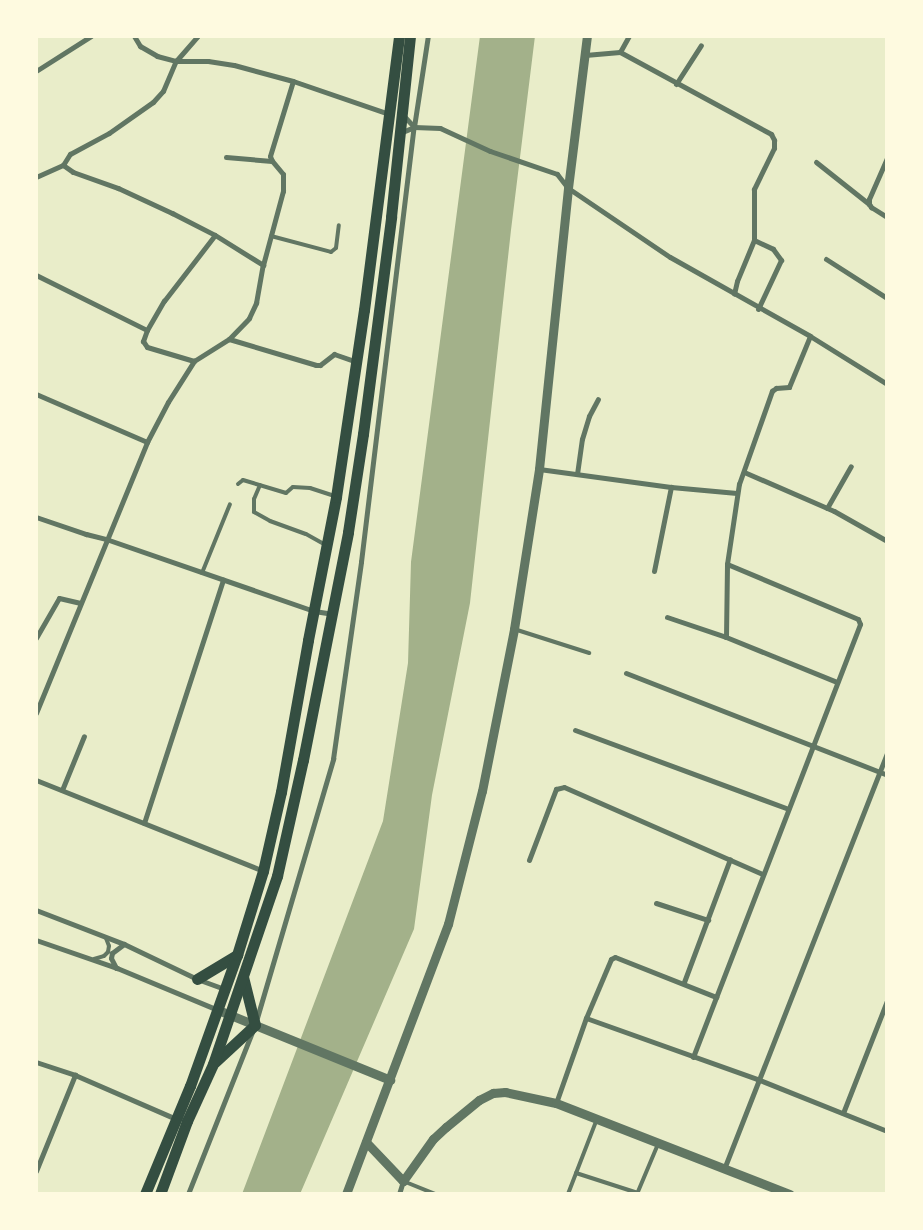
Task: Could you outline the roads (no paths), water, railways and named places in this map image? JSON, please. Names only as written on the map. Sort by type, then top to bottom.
[{"type":"main road","points":[[145,1194],[218,1010],[237,955],[263,871],[281,792],[336,497],[357,362],[399,36]]},
{"type":"main road","points":[[160,1194],[187,1121],[213,1064],[277,876],[303,760],[332,614],[363,434],[410,36]]},
{"type":"main road","points":[[197,979],[237,955]]},
{"type":"main road","points":[[213,1064],[257,1026],[243,975]]},
{"type":"street","points":[[36,71],[91,36]]},
{"type":"street","points":[[134,36],[140,46],[157,56],[176,61],[208,61],[234,65],[293,81],[390,114]]},
{"type":"street","points":[[36,177],[63,165],[70,154],[109,133],[153,102],[166,84],[176,61],[198,36]]},
{"type":"street","points":[[188,1194],[257,1026],[333,759],[361,562],[414,127],[428,36]]},
{"type":"street","points":[[346,1194],[387,1079],[448,924],[467,857],[514,629],[539,469],[568,188],[587,36]]},
{"type":"street","points":[[620,52],[630,36]]},
{"type":"street","points":[[676,84],[700,46]]},
{"type":"street","points":[[585,55],[620,52],[771,134],[774,140],[774,148],[754,188],[754,240],[737,280],[734,294]]},
{"type":"street","points":[[36,712],[147,442],[168,402],[194,361],[229,339],[249,318],[256,303],[263,265],[284,182],[284,174],[270,156],[293,81]]},
{"type":"street","points":[[402,113],[414,127]]},
{"type":"street","points":[[399,133],[414,127],[440,128],[490,151],[557,174],[568,188],[670,257],[810,336],[887,384]]},
{"type":"street","points":[[226,157],[272,161]]},
{"type":"street","points":[[869,204],[869,199],[887,158]]},
{"type":"street","points":[[816,162],[871,207],[887,217]]},
{"type":"street","points":[[63,165],[73,172],[118,188],[215,235],[263,265]]},
{"type":"street","points":[[194,361],[147,347],[143,341],[147,330],[164,301],[215,235]]},
{"type":"street","points":[[754,240],[773,249],[781,260],[758,308]]},
{"type":"street","points":[[826,259],[887,298]]},
{"type":"street","points":[[36,275],[147,330]]},
{"type":"street","points":[[726,637],[727,564],[737,493],[772,391],[776,388],[786,388],[790,384],[810,336]]},
{"type":"street","points":[[229,339],[320,365],[334,354],[357,362]]},
{"type":"street","points":[[36,394],[147,442]]},
{"type":"street","points":[[577,474],[582,439],[589,416],[598,399]]},
{"type":"street","points":[[827,508],[851,466]]},
{"type":"street","points":[[539,469],[671,487],[737,493]]},
{"type":"street","points":[[744,472],[827,508],[887,541]]},
{"type":"street","points":[[654,571],[671,487]]},
{"type":"street","points":[[36,517],[106,539],[314,611],[332,614]]},
{"type":"street","points":[[693,1057],[860,621],[727,564]]},
{"type":"street","points":[[144,823],[223,580]]},
{"type":"street","points":[[36,638],[59,598],[80,603]]},
{"type":"street","points":[[668,617],[726,637],[837,682]]},
{"type":"street","points":[[626,673],[887,775]]},
{"type":"street","points":[[575,730],[788,809]]},
{"type":"street","points":[[62,790],[84,736]]},
{"type":"street","points":[[724,1169],[757,1079],[887,753]]},
{"type":"street","points":[[36,780],[263,871]]},
{"type":"street","points":[[528,860],[556,789],[564,786],[762,874]]},
{"type":"street","points":[[684,982],[730,859]]},
{"type":"street","points":[[656,903],[708,920]]},
{"type":"street","points":[[36,910],[124,944],[197,979],[225,989],[236,997]]},
{"type":"street","points":[[36,940],[117,968],[387,1079]]},
{"type":"street","points":[[117,968],[110,958],[112,953],[124,944]]},
{"type":"street","points":[[556,1103],[608,962],[615,957],[684,982],[716,997]]},
{"type":"street","points":[[843,1113],[884,1017],[887,1001]]},
{"type":"street","points":[[586,1018],[757,1079],[887,1131]]},
{"type":"street","points":[[36,1062],[75,1076],[176,1119]]},
{"type":"street","points":[[36,1171],[75,1076]]},
{"type":"street","points":[[399,1194],[403,1181],[433,1139],[479,1100],[493,1093],[505,1092],[556,1103],[775,1191],[790,1194]]},
{"type":"street","points":[[366,1142],[403,1181]]},
{"type":"lane","points":[[271,236],[331,252],[336,248],[339,225]]},
{"type":"lane","points":[[238,484],[244,480],[286,493],[293,488],[310,488],[336,497]]},
{"type":"lane","points":[[260,485],[254,499],[254,512],[270,521],[306,534],[327,546]]},
{"type":"lane","points":[[202,573],[230,504]]},
{"type":"lane","points":[[514,629],[588,654]]},
{"type":"lane","points":[[92,960],[104,956],[108,952],[108,941],[105,937]]},
{"type":"lane","points":[[568,1194],[597,1120]]},
{"type":"lane","points":[[576,1173],[637,1193],[658,1144]]},
{"type":"lane","points":[[403,1181],[435,1194]]}]
